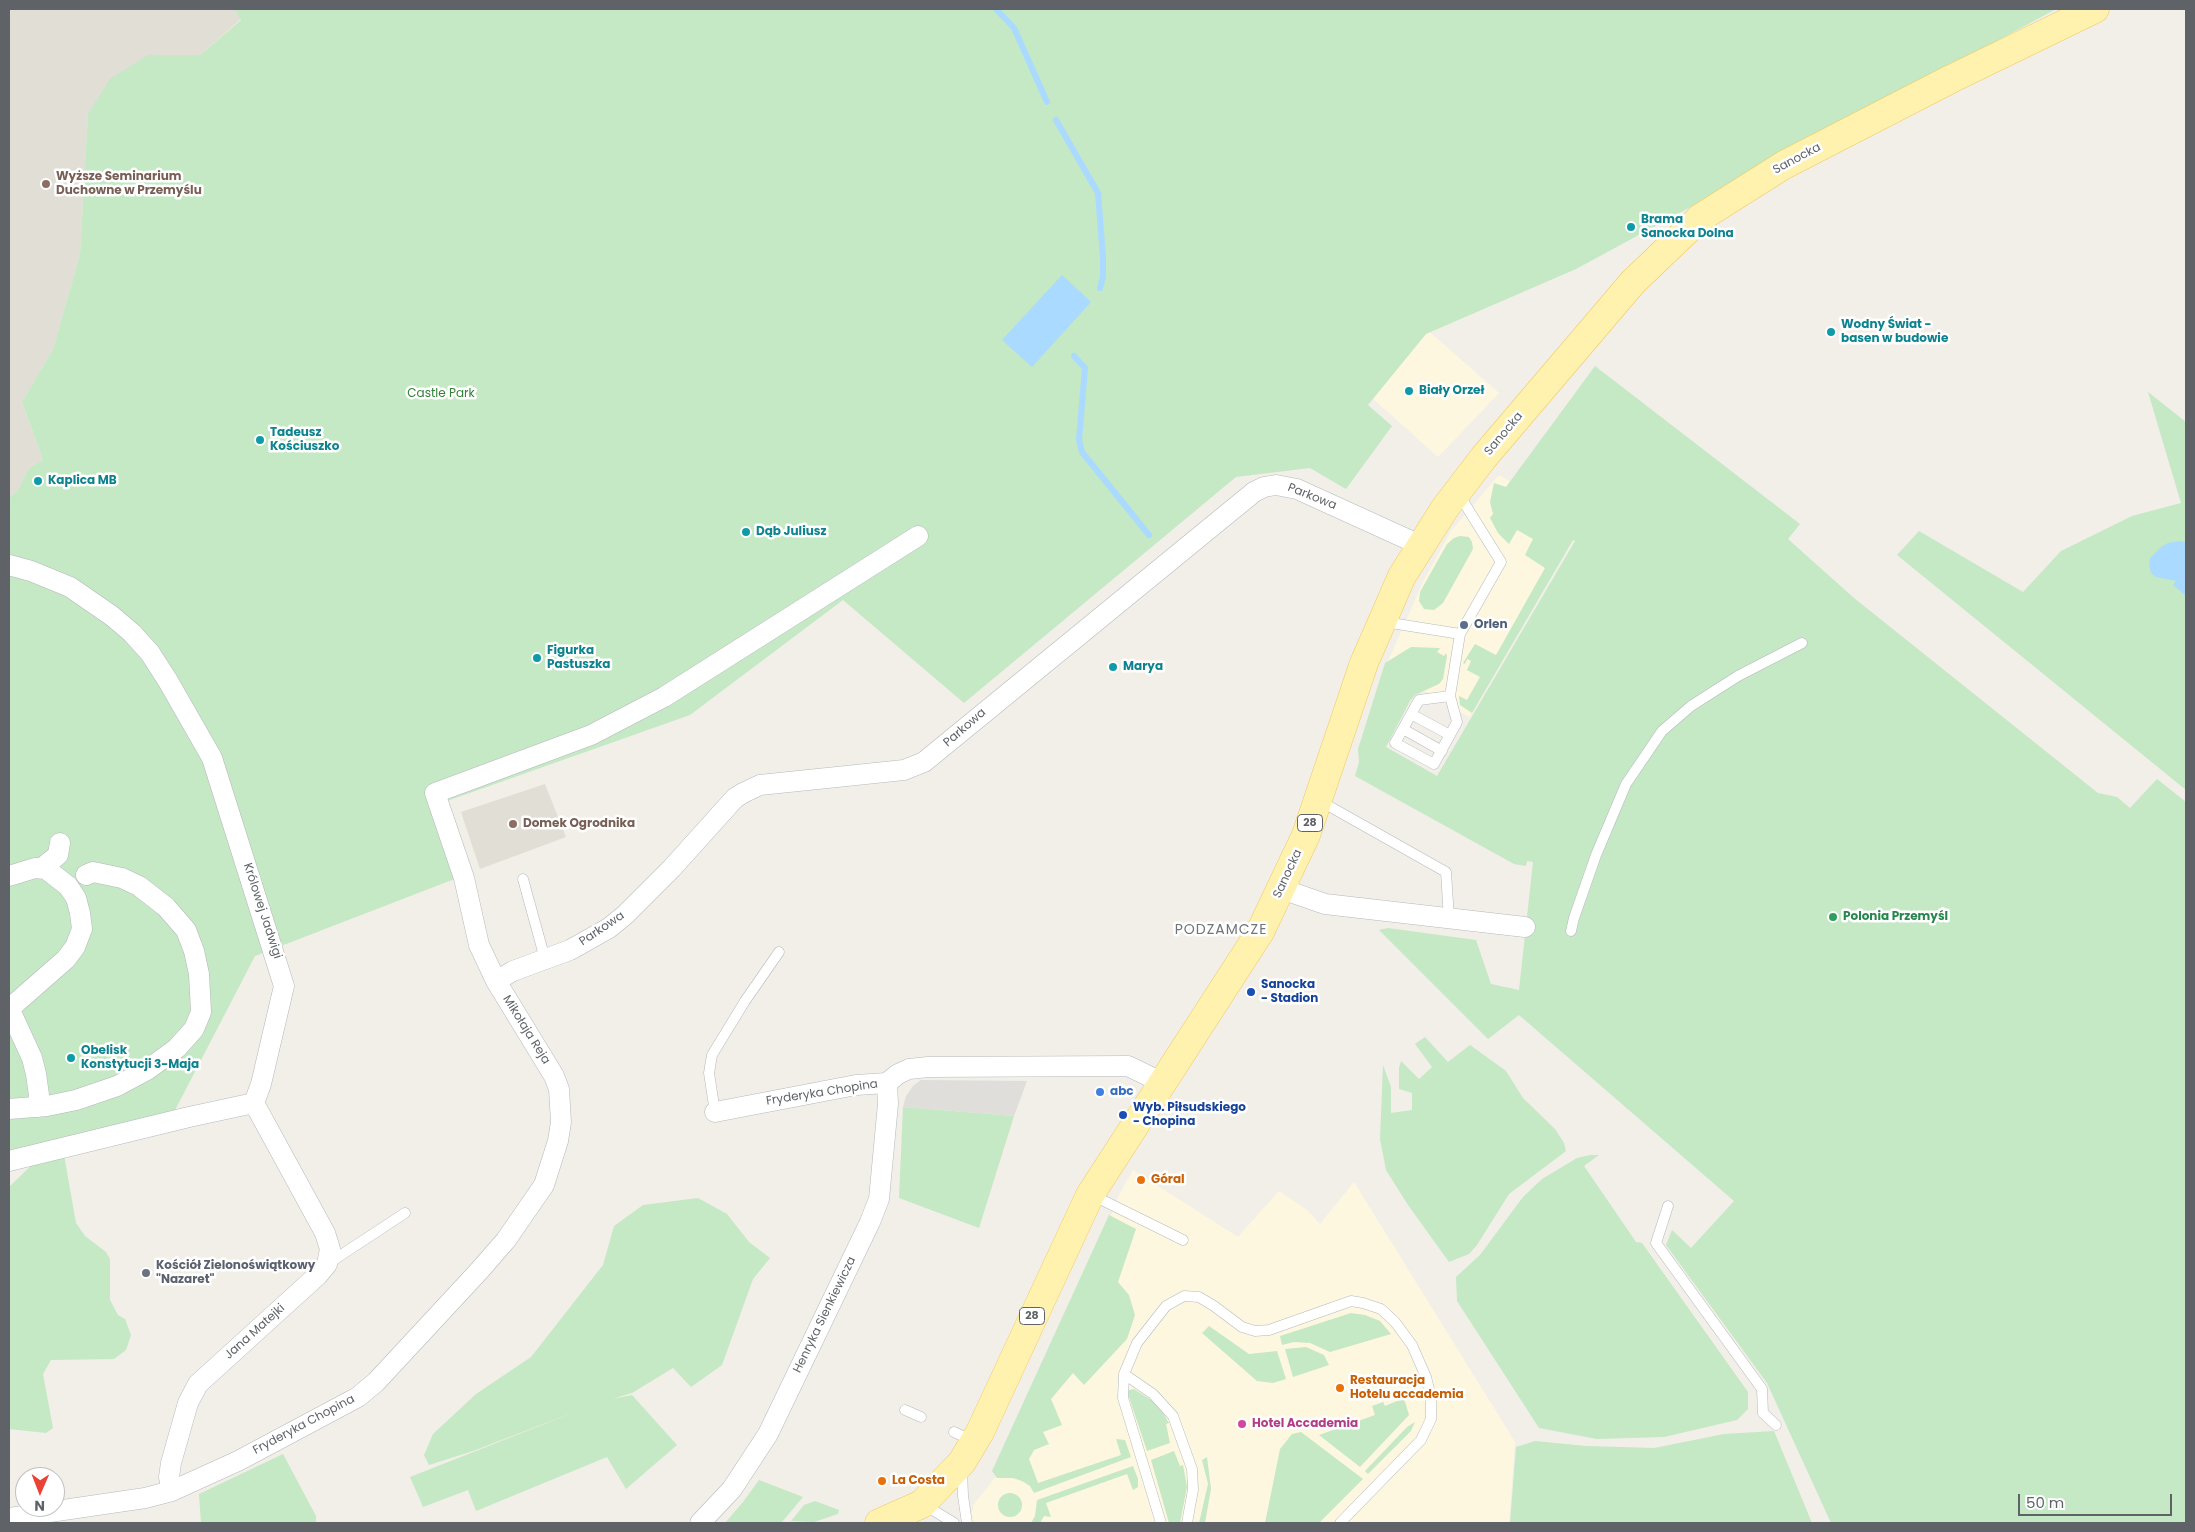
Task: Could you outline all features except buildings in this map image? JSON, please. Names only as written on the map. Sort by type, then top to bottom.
[{"type":"main road","name":"Sanocka","points":[[1162,1082],[1260,932],[1282,889],[1306,835],[1364,664],[1381,621],[1402,576],[1420,545],[1457,492],[1628,288],[1670,245],[1700,218],[1784,165],[1951,79],[2095,9]]},
{"type":"main road","name":"28","points":[[880,1523],[922,1504],[963,1445],[1090,1194],[1162,1082]]},
{"type":"street","name":"Parkowa","points":[[496,981],[513,971],[577,947],[609,928],[625,915],[743,793],[760,785],[904,770],[924,762],[1254,492],[1264,487],[1286,485],[1297,489],[1420,545]]},
{"type":"street","name":"Mikołaja Reja","points":[[544,1185],[560,1132],[561,1105],[558,1089],[554,1076],[496,981],[479,944],[464,878],[435,794],[591,735],[664,697],[918,536]]},
{"type":"street","name":"Królowej Jadwigi","points":[[9,564],[31,571],[70,588],[112,616],[132,633],[150,653],[168,681],[212,758],[284,986],[261,1084],[254,1103]]},
{"type":"street","points":[[42,868],[58,855],[60,843]]},
{"type":"street","points":[[9,876],[35,868],[42,868],[79,876],[122,878],[139,886],[166,906],[186,930],[194,951],[199,974],[201,1009],[194,1029],[188,1037],[177,1048],[138,1076],[117,1086],[76,1100],[38,1107],[9,1109]]},
{"type":"street","points":[[38,1107],[39,1095],[32,1058],[9,1008],[66,959],[80,937],[80,913],[76,898],[79,876]]},
{"type":"street","points":[[1282,889],[1325,904],[1524,927]]},
{"type":"street","name":"Fryderyka Chopina","points":[[715,1112],[856,1085],[888,1083],[898,1074],[908,1070],[928,1067],[1128,1066],[1162,1082]]},
{"type":"street","name":"Henryka Sienkiewicza","points":[[700,1523],[732,1489],[768,1434],[870,1222],[878,1199],[888,1104],[888,1083]]},
{"type":"street","points":[[9,1161],[254,1103],[325,1233],[330,1249],[327,1264]]},
{"type":"street","name":"Fryderyka Chopina","points":[[9,1518],[145,1498],[172,1491],[230,1465],[358,1397],[376,1382],[479,1271],[506,1240],[544,1185]]},
{"type":"street","name":"Jana Matejki","points":[[172,1491],[169,1477],[171,1463],[186,1410],[198,1384],[327,1264]]},
{"type":"lane","points":[[1450,696],[1419,700],[1395,743],[1434,764],[1442,751],[1457,722],[1450,696],[1460,634],[1501,562],[1457,492]]},
{"type":"lane","points":[[1381,621],[1460,634]]},
{"type":"lane","points":[[1571,931],[1596,855],[1626,784],[1662,731],[1691,706],[1738,676],[1802,643]]},
{"type":"lane","points":[[1411,714],[1450,735]]},
{"type":"lane","points":[[1403,729],[1442,751]]},
{"type":"lane","points":[[1318,800],[1446,872],[1449,919]]},
{"type":"lane","points":[[523,879],[545,959]]},
{"type":"lane","name":"Fryderyka Chopina","points":[[715,1112],[709,1072],[712,1056],[745,1000],[779,952]]},
{"type":"lane","points":[[1090,1194],[1183,1240]]},
{"type":"lane","points":[[1668,1206],[1656,1243],[1762,1390],[1763,1413],[1776,1425]]},
{"type":"lane","points":[[327,1264],[405,1213]]},
{"type":"lane","points":[[1161,1523],[1122,1398],[1124,1374],[1136,1343],[1166,1306],[1184,1296],[1199,1298],[1214,1306],[1242,1327],[1255,1331],[1269,1330],[1351,1302],[1381,1309],[1395,1322],[1412,1345],[1426,1377],[1431,1397],[1430,1419],[1421,1440],[1340,1523]]},
{"type":"lane","points":[[1124,1374],[1153,1394],[1172,1416],[1192,1469],[1193,1490],[1187,1523]]},
{"type":"lane","points":[[905,1410],[921,1417]]},
{"type":"lane","points":[[963,1445],[963,1496],[967,1523]]},
{"type":"lane","points":[[922,1504],[954,1523]]},
{"type":"shaded area","name":"Wyższe Seminarium Duchowne w Przemyślu","points":[[9,9],[234,9],[241,19],[200,55],[148,55],[88,114],[80,254],[53,349],[22,402],[43,460],[29,468],[18,490],[9,498]]},
{"type":"shaded area","points":[[1425,328],[1499,393],[1438,457],[1370,396]]},
{"type":"shaded area","name":"Orlen","points":[[1499,475],[1582,524],[1469,717],[1385,668],[1423,582],[1451,531]]},
{"type":"shaded area","name":"Domek Ogrodnika","points":[[545,784],[566,837],[480,869],[461,812]]},
{"type":"shaded area","points":[[921,1080],[1027,1081],[1014,1116],[903,1107],[906,1096],[913,1086]]},
{"type":"shaded area","name":"Hotel Accademia","points":[[1133,1170],[1238,1237],[1279,1191],[1307,1210],[1320,1224],[1354,1182],[1515,1442],[1509,1523],[969,1523],[974,1504],[999,1473],[1094,1259],[1119,1195]]},
{"type":"green space","name":"Castle Park","points":[[234,9],[2056,9],[1576,269],[1426,334],[1368,405],[1392,426],[1346,489],[1310,468],[1236,477],[964,703],[843,600],[690,715],[447,801],[470,873],[255,956],[173,1114],[9,1169],[9,498],[18,490],[29,468],[43,460],[22,402],[53,349],[80,254],[88,114],[110,79],[148,55],[200,55],[241,20]]},
{"type":"green space","name":"Polonia Przemyśl","points":[[1595,366],[1800,524],[1788,539],[1854,598],[2098,793],[2117,797],[2130,808],[2157,779],[2186,802],[2186,1523],[1831,1523],[1767,1383],[1666,1245],[1672,1230],[1691,1248],[1734,1201],[1519,1015],[1488,1039],[1379,930],[1388,928],[1476,940],[1491,984],[1519,990],[1533,862],[1527,861],[1526,866],[1514,864],[1355,776],[1359,762],[1358,749],[1385,663],[1411,647],[1440,648],[1437,652],[1444,656],[1446,653],[1447,656],[1443,679],[1439,684],[1415,695],[1386,747],[1437,776],[1575,541],[1573,540],[1472,713],[1460,705],[1459,696],[1467,700],[1480,677],[1467,670],[1471,661],[1467,659],[1465,664],[1463,663],[1475,644],[1496,655],[1545,568],[1525,555],[1533,539],[1517,530],[1509,544],[1498,533],[1490,518],[1493,514],[1490,502],[1494,483],[1506,487]]},
{"type":"green space","points":[[2148,392],[2186,422],[2186,790],[1897,555],[1919,531],[2023,592],[2061,551],[2132,516],[2181,503]]},
{"type":"green space","points":[[1460,536],[1469,537],[1473,549],[1443,603],[1434,610],[1424,609],[1419,601],[1420,592],[1447,544]]},
{"type":"green space","points":[[1425,1037],[1448,1062],[1470,1045],[1506,1071],[1523,1098],[1555,1129],[1564,1143],[1566,1151],[1509,1194],[1477,1245],[1469,1254],[1449,1262],[1408,1205],[1386,1170],[1380,1139],[1383,1065],[1391,1087],[1391,1113],[1412,1110],[1412,1093],[1399,1089],[1399,1068],[1401,1061],[1419,1079],[1432,1067],[1415,1044]]},
{"type":"green space","points":[[903,1107],[1014,1116],[979,1228],[899,1198]]},
{"type":"green space","points":[[64,1155],[76,1223],[85,1236],[106,1252],[110,1259],[110,1300],[118,1315],[125,1319],[131,1335],[126,1350],[114,1359],[51,1360],[43,1374],[53,1428],[46,1433],[9,1429],[9,1187],[36,1161]]},
{"type":"green space","points":[[1599,1155],[1584,1166],[1636,1242],[1642,1243],[1748,1392],[1748,1409],[1737,1420],[1664,1437],[1597,1439],[1539,1428],[1457,1301],[1456,1277],[1480,1255],[1523,1197],[1542,1179],[1577,1158]]},
{"type":"green space","points":[[698,1198],[727,1214],[749,1242],[770,1258],[753,1279],[722,1365],[691,1387],[673,1368],[632,1393],[612,1399],[632,1395],[677,1445],[626,1489],[607,1457],[476,1511],[468,1490],[423,1507],[410,1477],[585,1408],[473,1451],[429,1465],[424,1455],[433,1434],[476,1394],[531,1357],[603,1265],[614,1226],[643,1205]]},
{"type":"green space","points":[[1109,1215],[1136,1229],[1118,1282],[1129,1295],[1135,1315],[1127,1339],[1084,1385],[1073,1373],[1051,1399],[1062,1425],[1043,1432],[1049,1444],[1034,1450],[1029,1459],[1038,1483],[1121,1455],[1116,1439],[1125,1440],[1131,1457],[1034,1493],[1030,1486],[1022,1481],[1013,1478],[997,1478],[992,1471]]},
{"type":"green space","points":[[1351,1313],[1365,1315],[1380,1321],[1391,1334],[1330,1352],[1310,1343],[1294,1342],[1282,1345],[1280,1336]]},
{"type":"green space","points":[[1209,1326],[1249,1354],[1277,1351],[1286,1379],[1273,1383],[1257,1381],[1202,1333]]},
{"type":"green space","points":[[1306,1347],[1324,1355],[1329,1365],[1293,1377],[1285,1349]]},
{"type":"green space","points":[[1134,1389],[1151,1400],[1163,1413],[1169,1423],[1166,1424],[1170,1443],[1147,1451],[1128,1394],[1129,1390]]},
{"type":"green space","points":[[1404,1398],[1409,1415],[1360,1467],[1319,1435],[1375,1415],[1372,1406],[1383,1402],[1385,1406]]},
{"type":"green space","points":[[1415,1422],[1411,1431],[1368,1474],[1365,1471],[1407,1427]]},
{"type":"green space","points":[[1774,1431],[1812,1523],[1510,1523],[1516,1447],[1535,1441],[1586,1446],[1654,1448],[1724,1434]]},
{"type":"green space","points":[[1301,1432],[1363,1479],[1319,1523],[1265,1523],[1280,1449],[1292,1434]]},
{"type":"green space","points":[[1174,1451],[1180,1466],[1183,1465],[1187,1487],[1180,1523],[1169,1523],[1151,1460]]},
{"type":"green space","points":[[283,1454],[316,1516],[316,1523],[201,1523],[199,1494]]},
{"type":"green space","points":[[1207,1457],[1211,1489],[1205,1523],[1199,1523],[1208,1484],[1202,1460]]},
{"type":"green space","points":[[1133,1466],[1138,1479],[1138,1487],[1133,1490],[1127,1474],[1046,1503],[1051,1517],[1044,1516],[1040,1523],[1031,1523],[1035,1516],[1037,1500]]},
{"type":"green space","points":[[759,1480],[803,1497],[782,1522],[725,1523],[743,1502]]},
{"type":"green space","points":[[1010,1493],[1015,1494],[1021,1500],[1021,1510],[1015,1516],[1010,1517],[1005,1516],[999,1510],[998,1505],[999,1500],[1005,1494]]},
{"type":"green space","points":[[815,1501],[839,1510],[838,1514],[814,1522],[791,1521],[804,1505]]},
{"type":"water","points":[[1062,275],[1091,302],[1032,367],[1002,340]]},
{"type":"water","points":[[2186,542],[2186,596],[2173,585],[2176,581],[2156,577],[2151,573],[2149,565],[2150,558],[2160,548],[2168,543]]},
{"type":"waterway","points":[[996,9],[1014,28],[1047,102]]},
{"type":"waterway","points":[[1056,120],[1098,193],[1103,257],[1103,277],[1100,288]]},
{"type":"waterway","points":[[1074,356],[1085,368],[1079,440],[1082,452],[1149,535]]},
{"type":"place","name":"Wyższe Seminarium Duchowne w Przemyślu","points":[[46,184]]},
{"type":"place","name":"Brama Sanocka Dolna","points":[[1631,227]]},
{"type":"place","name":"Wodny Świat - basen w budowie","points":[[1831,332]]},
{"type":"place","name":"Biały Orzeł","points":[[1409,391]]},
{"type":"place","name":"Tadeusz Kościuszko","points":[[260,440]]},
{"type":"place","name":"Kaplica MB","points":[[38,481]]},
{"type":"place","name":"Dąb Juliusz","points":[[746,532]]},
{"type":"place","name":"Orlen","points":[[1464,625]]},
{"type":"place","name":"Figurka Pastuszka","points":[[537,658]]},
{"type":"place","name":"Marya","points":[[1113,667]]},
{"type":"place","name":"Domek Ogrodnika","points":[[513,824]]},
{"type":"place","name":"Polonia Przemyśl","points":[[1833,917]]},
{"type":"place","name":"Sanocka - Stadion","points":[[1251,992]]},
{"type":"place","name":"Obelisk Konstytucji 3-Maja","points":[[71,1058]]},
{"type":"place","name":"abc","points":[[1100,1092]]},
{"type":"place","name":"Wyb. Piłsudskiego - Chopina","points":[[1123,1115]]},
{"type":"place","name":"Góral","points":[[1141,1180]]},
{"type":"place","name":"Kościół Zielonoświątkowy \"Nazaret\"","points":[[146,1273]]},
{"type":"place","name":"Restauracja Hotelu accademia","points":[[1340,1388]]},
{"type":"place","name":"Hotel Accademia","points":[[1242,1424]]},
{"type":"place","name":"La Costa","points":[[882,1481]]},
{"type":"district","name":"PODZAMCZE","points":[[1221,930]]}]
